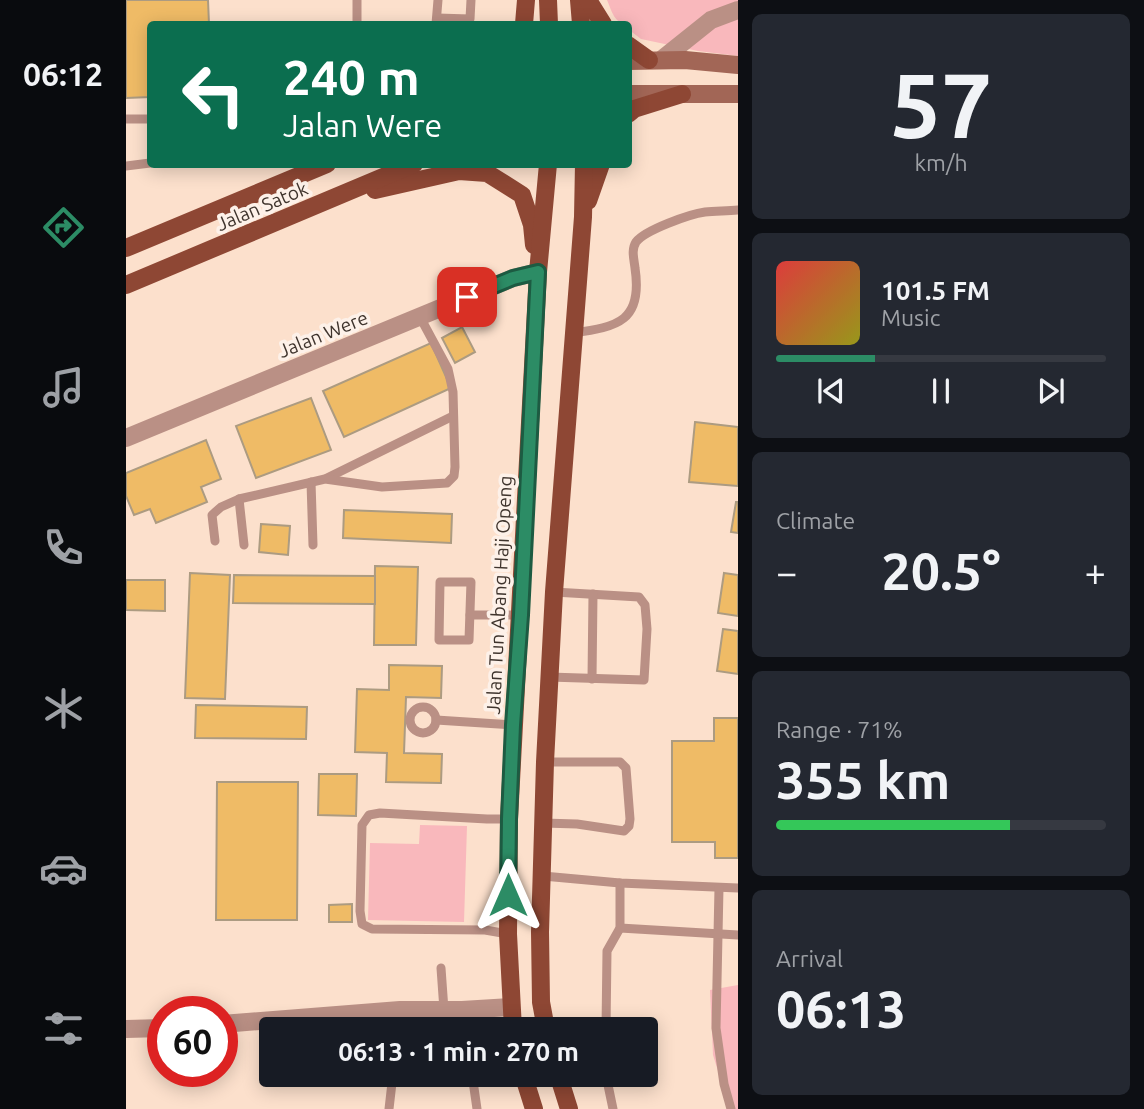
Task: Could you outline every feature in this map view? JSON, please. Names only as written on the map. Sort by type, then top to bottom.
[{"type":"main road","points":[[524,21],[526,0]]},
{"type":"main road","points":[[548,0],[549,21]]},
{"type":"main road","points":[[579,0],[582,21]]},
{"type":"main road","points":[[588,0],[601,21]]},
{"type":"main road","points":[[632,47],[655,60]]},
{"type":"main road","points":[[632,61],[685,60],[738,65]]},
{"type":"main road","points":[[632,94],[738,94]]},
{"type":"main road","points":[[632,111],[682,94]]},
{"type":"main road","name":"Jalan Satok","points":[[127,246],[317,168]]},
{"type":"main road","name":"Jalan Satok","points":[[126,285],[405,168]]},
{"type":"main road","name":"Jalan Tun Abang Haji Openg","points":[[512,1017],[508,934],[509,819],[538,272],[548,168]]},
{"type":"main road","points":[[544,1017],[541,1002],[540,932],[545,762],[554,592],[583,217],[584,168]]},
{"type":"main road","points":[[583,217],[600,168]]},
{"type":"main road","points":[[332,200],[459,171],[486,173],[522,195],[531,225],[538,272]]},
{"type":"main road","points":[[527,1087],[534,1109]]},
{"type":"main road","points":[[562,1087],[569,1109]]},
{"type":"street","points":[[655,60],[711,19],[738,10]]},
{"type":"street","name":"Jalan Were","points":[[126,438],[513,278],[538,272]]},
{"type":"street","points":[[238,1023],[400,1010],[511,1007]]},
{"type":"street","points":[[126,1029],[147,1028]]},
{"type":"lane","points":[[357,0],[357,21]]},
{"type":"lane","points":[[438,0],[436,21],[470,19],[471,0]]},
{"type":"lane","points":[[126,119],[147,118]]},
{"type":"lane","points":[[126,166],[147,163]]},
{"type":"lane","points":[[573,333],[598,330],[620,323],[633,310],[638,286],[633,253],[637,241],[655,228],[702,212],[738,210]]},
{"type":"lane","points":[[325,479],[382,487],[447,483],[454,476],[453,392],[448,369],[420,317]]},
{"type":"lane","points":[[215,541],[212,515],[221,507],[239,499],[325,479],[453,416]]},
{"type":"lane","points":[[311,482],[313,545]]},
{"type":"lane","points":[[239,499],[244,545]]},
{"type":"lane","points":[[440,582],[471,582],[470,615],[469,640],[439,640],[440,582]]},
{"type":"lane","points":[[550,677],[644,680],[647,629],[645,605],[639,597],[554,592]]},
{"type":"lane","points":[[592,679],[593,594]]},
{"type":"lane","points":[[470,615],[521,615]]},
{"type":"lane","points":[[436,720],[513,725]]},
{"type":"lane","points":[[544,823],[577,824],[624,831],[629,826],[630,819],[626,768],[620,762],[545,762]]},
{"type":"lane","points":[[508,934],[485,930],[372,929],[362,924],[360,899],[362,825],[369,815],[380,813],[509,819]]},
{"type":"lane","points":[[542,876],[620,883],[738,888]]},
{"type":"lane","points":[[606,1017],[607,951],[620,928],[620,883]]},
{"type":"lane","points":[[719,888],[716,1027],[724,1084],[731,1109]]},
{"type":"lane","points":[[620,928],[738,935]]},
{"type":"lane","points":[[441,968],[444,1010]]},
{"type":"lane","points":[[400,1010],[400,1017]]},
{"type":"lane","points":[[462,1010],[463,1017]]},
{"type":"lane","points":[[389,1109],[392,1087]]},
{"type":"lane","points":[[474,1087],[477,1109]]},
{"type":"lane","points":[[608,1087],[613,1109]]},
{"type":"shaded area","points":[[607,0],[738,0],[738,56],[641,39],[632,32],[632,21],[619,21]]},
{"type":"shaded area","points":[[420,825],[467,826],[464,922],[368,920],[370,843],[419,844]]},
{"type":"shaded area","points":[[738,985],[738,1109],[730,1109],[713,1055],[710,990]]},
{"type":"building","points":[[126,0],[208,0],[209,21],[147,21],[147,97],[126,98]]},
{"type":"building","points":[[462,327],[475,352],[455,363],[442,338]]},
{"type":"building","points":[[431,343],[451,388],[344,437],[323,391]]},
{"type":"building","points":[[311,398],[331,450],[256,478],[236,426]]},
{"type":"building","points":[[695,422],[738,427],[738,486],[689,482]]},
{"type":"building","points":[[206,440],[221,479],[201,487],[207,502],[156,523],[150,509],[134,515],[126,496],[126,473]]},
{"type":"building","points":[[738,502],[738,533],[731,532]]},
{"type":"building","points":[[344,510],[452,514],[451,543],[343,538]]},
{"type":"building","points":[[261,524],[290,526],[288,555],[259,552]]},
{"type":"building","points":[[375,566],[418,567],[416,645],[374,645]]},
{"type":"building","points":[[190,573],[230,575],[225,699],[185,698]]},
{"type":"building","points":[[724,573],[738,575],[738,616],[718,613]]},
{"type":"building","points":[[234,575],[375,576],[375,604],[233,603]]},
{"type":"building","points":[[126,580],[165,580],[165,611],[126,610]]},
{"type":"building","points":[[723,629],[738,631],[738,674],[717,671]]},
{"type":"building","points":[[389,665],[442,666],[441,698],[406,697],[404,753],[442,754],[441,783],[386,782],[387,753],[355,752],[357,689],[389,690]]},
{"type":"building","points":[[196,705],[307,707],[306,739],[195,738]]},
{"type":"building","points":[[714,718],[738,718],[738,858],[715,858],[715,842],[672,842],[672,741],[714,741]]},
{"type":"building","points":[[319,774],[357,774],[356,816],[318,815]]},
{"type":"building","points":[[217,782],[298,782],[297,920],[216,920]]},
{"type":"building","points":[[352,904],[352,922],[329,922],[329,905]]},
{"type":"route","points":[[467,297],[513,278],[538,272],[513,725],[508,895]]}]
